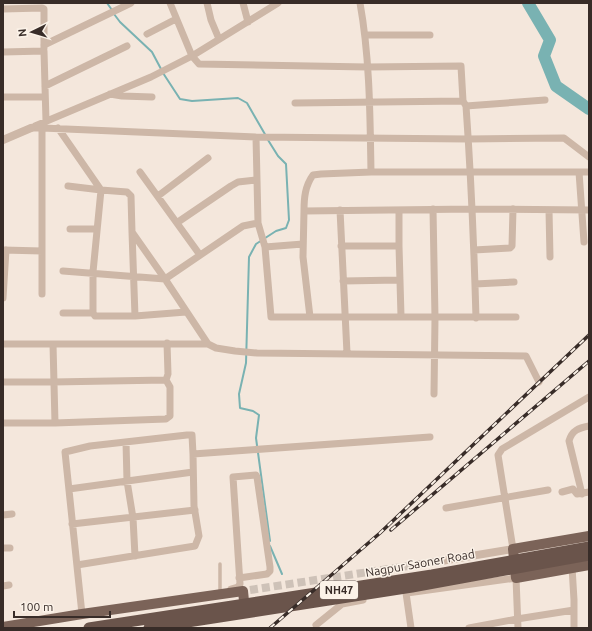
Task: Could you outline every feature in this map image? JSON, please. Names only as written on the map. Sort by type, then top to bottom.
[{"type":"highway","name":"Nagpur Saoner Road","points":[[89,628],[432,576],[589,547]]},
{"type":"highway","name":"Nagpur Saoner Road","points":[[149,628],[412,587],[589,555]]},
{"type":"main road","points":[[589,536],[513,549],[516,578],[589,565]]},
{"type":"main road","points":[[3,627],[82,614],[247,591],[245,616],[242,618],[184,628]]},
{"type":"street","points":[[3,52],[44,48],[131,3]]},
{"type":"street","points":[[170,3],[192,56],[199,64],[367,67],[461,66],[471,172],[476,318]]},
{"type":"street","points":[[207,3],[219,39]]},
{"type":"street","points":[[243,3],[248,22]]},
{"type":"street","points":[[3,140],[151,78],[192,56],[278,3]]},
{"type":"street","points":[[360,3],[366,35],[370,102],[371,172]]},
{"type":"street","points":[[3,9],[42,8],[44,10],[45,97],[42,294]]},
{"type":"street","points":[[147,34],[176,19]]},
{"type":"street","points":[[366,35],[430,35]]},
{"type":"street","points":[[45,86],[127,46]]},
{"type":"street","points":[[110,94],[152,97]]},
{"type":"street","points":[[3,97],[45,97]]},
{"type":"street","points":[[295,104],[370,102],[464,103],[545,100]]},
{"type":"street","points":[[44,124],[58,128],[256,137],[468,139],[564,138],[589,157]]},
{"type":"street","points":[[58,128],[100,190],[93,272],[93,313]]},
{"type":"street","points":[[256,137],[256,180],[259,227],[265,247],[271,317],[516,317]]},
{"type":"street","points":[[158,196],[208,158]]},
{"type":"street","points":[[140,172],[178,222],[200,255]]},
{"type":"street","points":[[310,317],[303,257],[303,244],[304,197],[309,180],[313,175],[371,172],[589,172]]},
{"type":"street","points":[[579,172],[585,210],[584,242]]},
{"type":"street","points":[[178,222],[238,182],[256,180]]},
{"type":"street","points":[[68,186],[127,192],[131,196],[135,316]]},
{"type":"street","points":[[304,211],[433,209],[585,210]]},
{"type":"street","points":[[433,209],[435,318],[434,394]]},
{"type":"street","points":[[474,250],[510,248],[512,246],[512,209]]},
{"type":"street","points":[[340,210],[347,353]]},
{"type":"street","points":[[399,210],[399,280],[401,316]]},
{"type":"street","points":[[549,210],[550,257]]},
{"type":"street","points":[[63,271],[165,278],[243,226],[259,227]]},
{"type":"street","points":[[70,229],[96,229]]},
{"type":"street","points":[[132,232],[165,278],[208,344]]},
{"type":"street","points":[[265,247],[303,244]]},
{"type":"street","points":[[341,246],[399,246]]},
{"type":"street","points":[[3,298],[4,250],[42,251]]},
{"type":"street","points":[[343,281],[399,280]]},
{"type":"street","points":[[475,284],[514,282]]},
{"type":"street","points":[[63,313],[93,313],[95,316],[135,316],[186,312]]},
{"type":"street","points":[[3,423],[55,423],[166,418],[170,416],[170,387],[166,380],[168,374],[167,343]]},
{"type":"street","points":[[3,344],[167,343],[208,344],[216,348],[257,353],[526,356],[539,382]]},
{"type":"street","points":[[53,344],[55,423]]},
{"type":"street","points":[[3,382],[166,380]]},
{"type":"street","points":[[442,562],[513,549],[498,455],[502,449],[589,397]]},
{"type":"street","points":[[562,492],[573,489],[577,494],[585,493],[569,440],[571,434],[576,429],[589,426]]},
{"type":"street","points":[[77,565],[195,546],[199,536],[195,510],[192,435],[90,446],[65,452],[82,614]]},
{"type":"street","points":[[193,454],[430,437]]},
{"type":"street","points":[[126,442],[127,481],[133,518],[135,556]]},
{"type":"street","points":[[69,489],[193,472]]},
{"type":"street","points":[[200,597],[211,591],[240,586],[239,578],[233,477],[256,475],[270,571],[267,574],[239,578]]},
{"type":"street","points":[[446,508],[548,490]]},
{"type":"street","points":[[72,524],[195,510]]},
{"type":"street","points":[[3,515],[12,514]]},
{"type":"street","points":[[572,567],[574,628]]},
{"type":"street","points":[[316,625],[342,604],[406,593],[516,578],[518,628]]},
{"type":"street","points":[[406,593],[411,628]]},
{"type":"street","points":[[469,628],[574,610]]},
{"type":"lane","points":[[220,564],[220,590]]},
{"type":"waterway","points":[[107,3],[112,10]]},
{"type":"waterway","points":[[528,3],[550,40],[544,56],[556,86],[589,109]]},
{"type":"waterway","points":[[114,14],[120,22],[152,52],[161,69]]},
{"type":"waterway","points":[[163,73],[180,99],[192,101],[238,98],[247,103],[266,136]]},
{"type":"waterway","points":[[268,140],[278,156],[286,164],[289,220],[286,228],[276,231],[256,244],[249,257],[246,363],[239,394],[240,408],[253,411],[259,415],[256,438],[270,541]]},
{"type":"waterway","points":[[270,546],[282,574]]},
{"type":"tunnel","points":[[250,590],[441,561]]},
{"type":"railway","points":[[270,628],[380,533],[589,335]]},
{"type":"railway","points":[[391,530],[589,361]]}]
